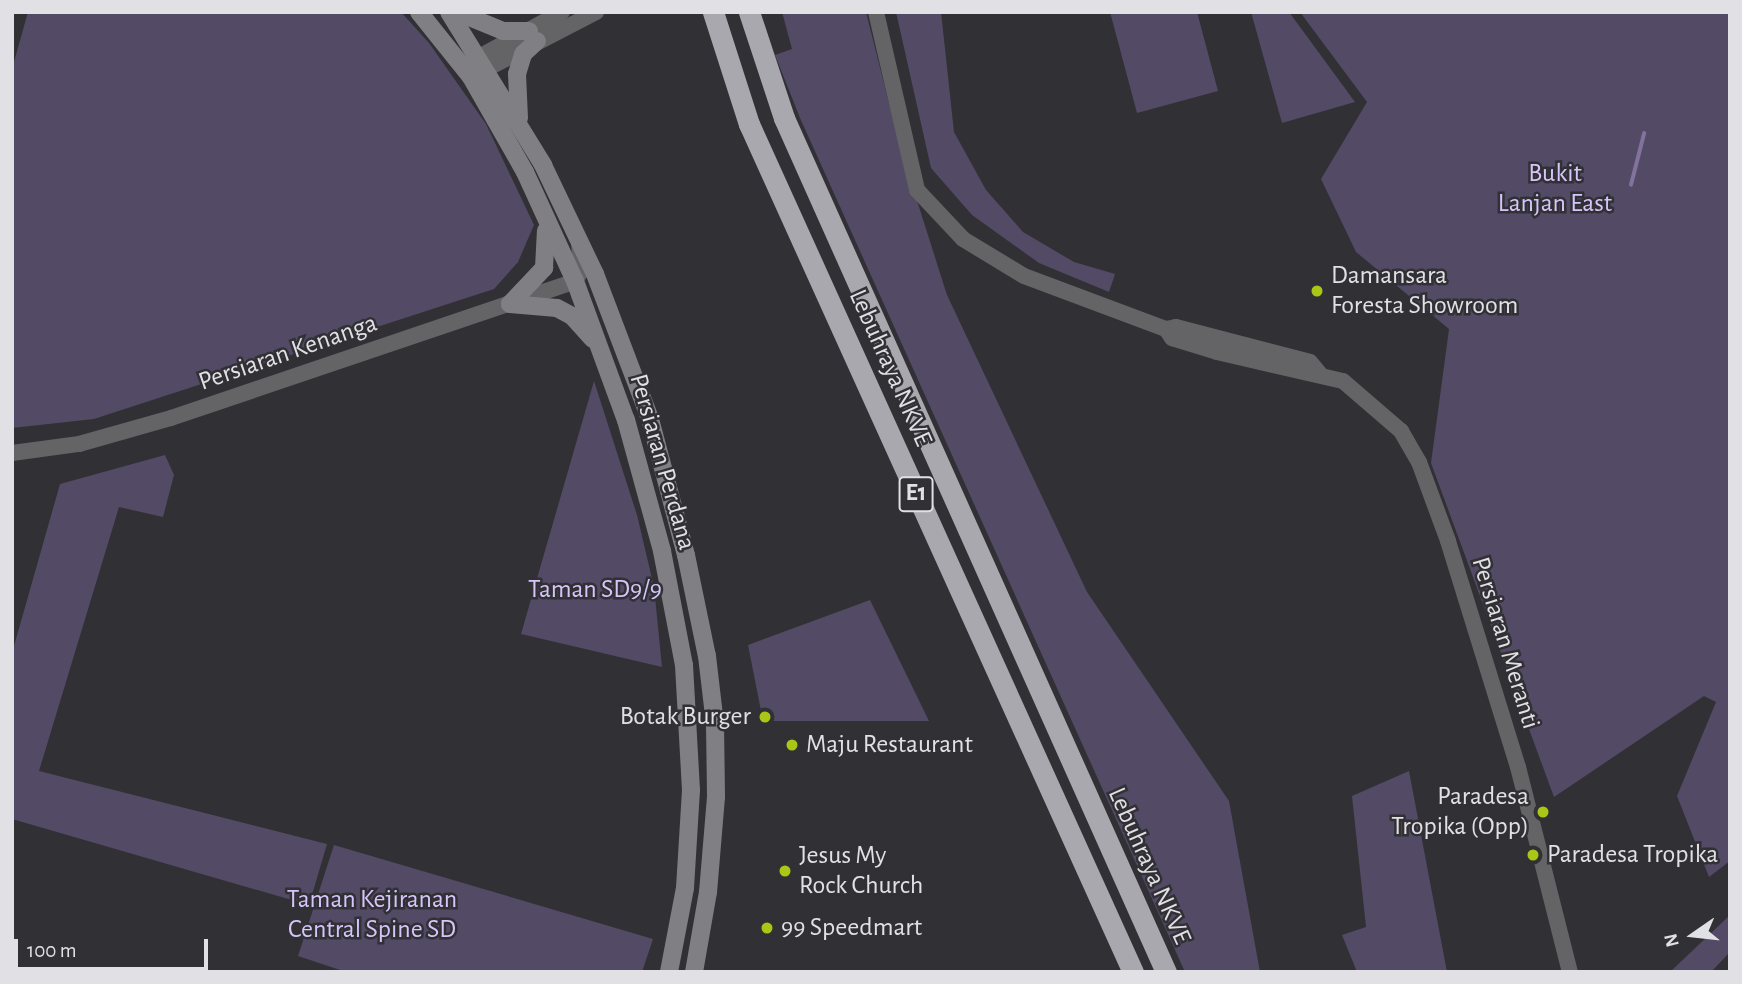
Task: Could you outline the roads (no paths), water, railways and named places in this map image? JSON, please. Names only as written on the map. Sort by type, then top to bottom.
[{"type":"highway","name":"Lebuhraya NKVE","points":[[713,12],[749,124],[1133,972]]},
{"type":"highway","name":"Lebuhraya NKVE","points":[[749,12],[784,118],[1166,972]]},
{"type":"main road","name":"Persiaran Perdana","points":[[419,12],[467,71],[543,212],[575,281],[626,420],[662,551],[684,665],[691,790],[685,888],[668,972]]},
{"type":"main road","name":"Persiaran Perdana","points":[[449,12],[483,61],[520,125],[578,239],[650,419],[707,656],[716,797],[708,892],[694,972]]},
{"type":"main road","points":[[457,12],[503,31],[533,36],[523,54],[517,74],[520,125]]},
{"type":"main road","points":[[510,304],[544,268],[548,251],[543,212]]},
{"type":"main road","points":[[510,304],[542,304],[564,312],[599,347]]},
{"type":"main road","points":[[685,888],[708,892]]},
{"type":"street","points":[[533,36],[562,12]]},
{"type":"street","points":[[467,71],[533,36],[596,12]]},
{"type":"street","name":"Persiaran Meranti","points":[[876,12],[917,190],[963,239],[1024,276],[1166,329],[1176,327],[1310,362],[1321,374]]},
{"type":"street","points":[[578,239],[581,271],[575,281],[588,286],[609,311]]},
{"type":"street","name":"Persiaran Kenanga","points":[[12,453],[79,444],[171,418],[575,281]]},
{"type":"street","name":"Persiaran Meranti","points":[[1166,329],[1172,338],[1217,352],[1286,371],[1321,374],[1359,392],[1401,432],[1419,462],[1518,767],[1570,972]]},
{"type":"street","points":[[1217,352],[1257,350],[1282,364],[1286,371]]},
{"type":"waterway","points":[[1631,185],[1644,134]]},
{"type":"place","name":"Damansara Foresta Showroom","points":[[1317,291]]},
{"type":"place","name":"Botak Burger","points":[[765,717]]},
{"type":"place","name":"Maju Restaurant","points":[[792,745]]},
{"type":"place","name":"Paradesa Tropika (Opp)","points":[[1543,812]]},
{"type":"place","name":"Paradesa Tropika","points":[[1533,855]]},
{"type":"place","name":"Jesus My Rock Church","points":[[785,871]]},
{"type":"place","name":"99 Speedmart","points":[[767,928]]},
{"type":"park label","name":"Bukit Lanjan East","points":[[1555,189]]},
{"type":"park label","name":"Taman SD9/9","points":[[595,590]]},
{"type":"park label","name":"Taman Kejiranan Central Spine SD","points":[[372,915]]}]
